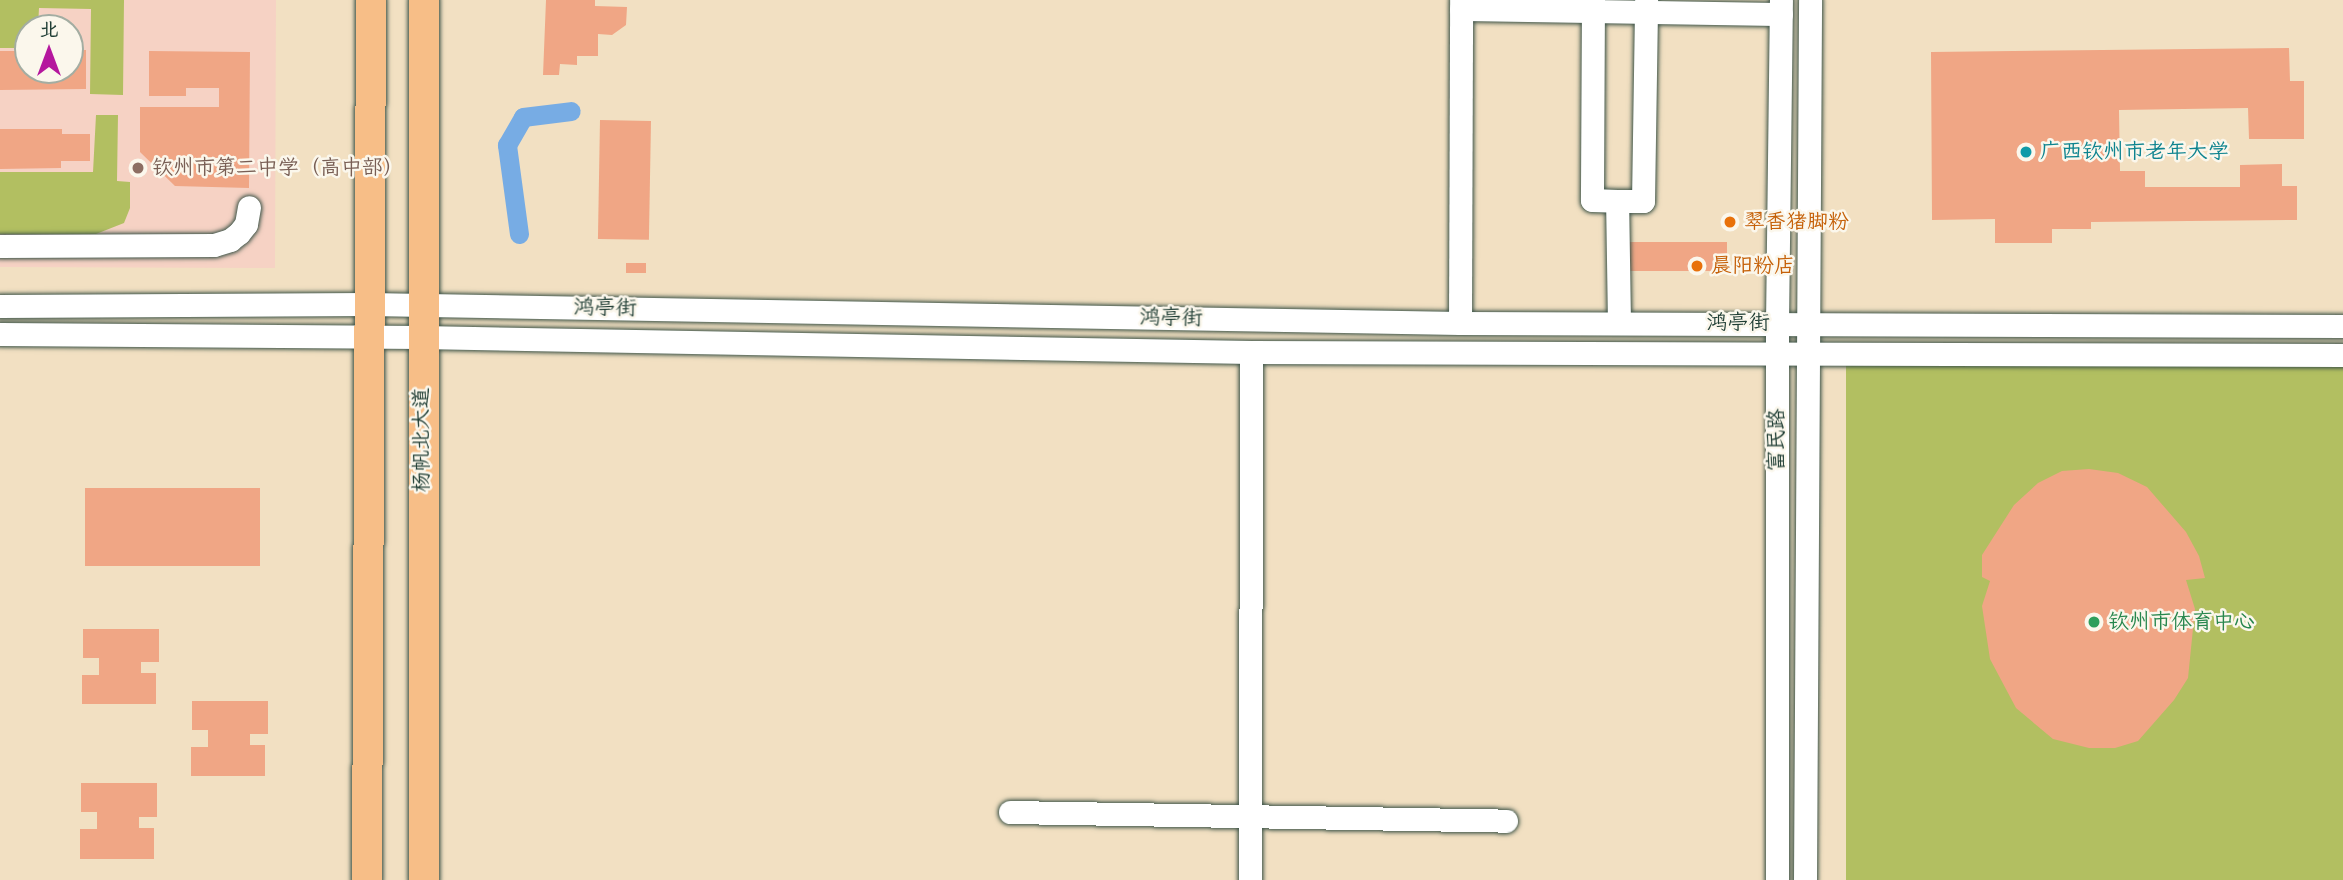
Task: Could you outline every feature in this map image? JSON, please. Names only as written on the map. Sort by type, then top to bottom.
[{"type":"main road","points":[[368,880],[371,0]]},
{"type":"main road","name":"杨帆北大道","points":[[424,0],[421,305],[424,880]]},
{"type":"street","name":"富民路","points":[[1805,880],[1810,0]]},
{"type":"street","points":[[1460,323],[1461,4],[1781,7]]},
{"type":"street","points":[[1593,6],[1592,200],[1617,201],[1643,201],[1646,6]]},
{"type":"street","name":"富民路","points":[[1777,880],[1777,324],[1781,7]]},
{"type":"street","points":[[1617,201],[1619,323]]},
{"type":"street","points":[[0,246],[214,245],[230,240],[239,233],[246,224],[249,207]]},
{"type":"street","name":"鸿亭街","points":[[0,306],[368,304],[1460,323],[2343,326]]},
{"type":"street","name":"鸿亭街","points":[[0,334],[368,336],[1251,352],[2343,355]]},
{"type":"street","points":[[1250,880],[1251,352]]},
{"type":"street","points":[[1010,812],[1506,821]]},
{"type":"shaded area","name":"钦州市第二中学（高中部）","points":[[0,0],[276,0],[275,268],[0,267]]},
{"type":"green space","points":[[0,0],[124,0],[123,95],[90,94],[91,9],[39,8],[39,14],[14,14],[14,48],[0,48]]},
{"type":"green space","points":[[96,115],[118,115],[117,181],[130,182],[130,208],[124,223],[96,234],[0,234],[0,172],[93,172]]},
{"type":"green space","name":"钦州市体育中心","points":[[1846,362],[2343,362],[2343,880],[1846,880]]},
{"type":"building","points":[[546,0],[595,0],[595,6],[627,7],[626,25],[612,35],[598,34],[598,56],[577,56],[577,65],[560,64],[559,75],[543,75]]},
{"type":"building","name":"广西钦州市老年大学","points":[[2289,48],[2290,81],[2304,81],[2304,139],[2249,139],[2248,108],[2119,110],[2120,171],[2145,171],[2145,187],[2240,187],[2240,165],[2282,164],[2282,186],[2297,186],[2297,220],[2091,222],[2091,229],[2052,229],[2052,243],[1995,243],[1995,219],[1932,220],[1931,52]]},
{"type":"building","points":[[86,50],[86,89],[0,90],[0,51],[14,51],[14,84],[84,84]]},
{"type":"building","points":[[149,51],[250,52],[249,188],[175,186],[140,152],[140,107],[219,107],[219,88],[186,88],[186,96],[149,96]]},
{"type":"building","points":[[600,120],[651,121],[649,240],[598,239]]},
{"type":"building","points":[[0,129],[62,129],[62,134],[90,134],[90,161],[61,161],[61,168],[0,169]]},
{"type":"building","points":[[1625,242],[1727,242],[1727,271],[1625,271]]},
{"type":"building","points":[[626,263],[646,263],[646,273],[626,273]]},
{"type":"building","points":[[2089,469],[2118,473],[2147,487],[2186,532],[2199,556],[2205,578],[2186,580],[2195,609],[2188,678],[2174,700],[2138,741],[2115,748],[2089,748],[2053,739],[2016,708],[1990,659],[1982,606],[1990,581],[1982,577],[1982,555],[2014,505],[2038,483],[2062,471]]},
{"type":"building","points":[[85,488],[260,488],[260,566],[85,566]]},
{"type":"building","points":[[83,629],[159,629],[159,662],[141,662],[141,673],[156,673],[156,704],[82,704],[82,675],[99,675],[99,658],[83,658]]},
{"type":"building","points":[[192,701],[268,701],[268,734],[250,734],[250,745],[265,745],[265,776],[191,776],[191,747],[208,747],[208,730],[192,730]]},
{"type":"building","points":[[81,783],[157,783],[157,817],[139,817],[139,828],[154,828],[154,859],[80,859],[80,829],[97,829],[97,812],[81,812]]},
{"type":"waterway","points":[[519,234],[507,145],[523,117],[571,111]]},
{"type":"place","name":"广西钦州市老年大学","points":[[2026,152]]},
{"type":"place","name":"钦州市第二中学（高中部）","points":[[138,168]]},
{"type":"place","name":"翠香猪脚粉","points":[[1730,222]]},
{"type":"place","name":"晨阳粉店","points":[[1697,266]]},
{"type":"place","name":"钦州市体育中心","points":[[2094,622]]}]
